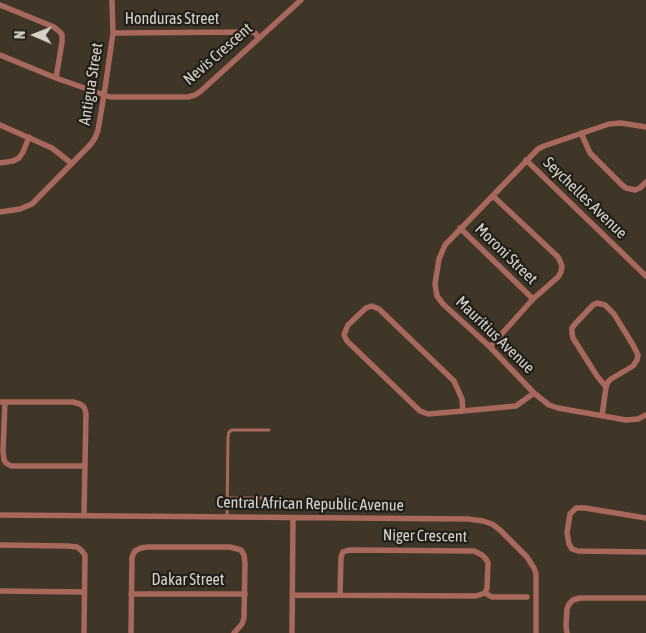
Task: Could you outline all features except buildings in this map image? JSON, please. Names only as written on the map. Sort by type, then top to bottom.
[{"type":"street","name":"Antigua Street","points":[[0,212],[20,209],[32,204],[95,138],[104,95],[113,33],[112,0]]},
{"type":"street","name":"Nevis Crescent","points":[[0,55],[111,98],[191,97],[201,91],[301,0]]},
{"type":"street","points":[[0,4],[59,30],[63,38],[56,78]]},
{"type":"street","name":"Honduras Street","points":[[113,33],[248,32],[254,33],[259,38]]},
{"type":"street","name":"Mauritius Avenue","points":[[646,127],[615,123],[540,148],[526,160],[445,245],[441,253],[436,278],[436,291],[439,300],[490,347],[534,393],[546,402],[553,406],[619,419],[638,419],[646,414]]},
{"type":"street","points":[[0,125],[52,148],[71,163]]},
{"type":"street","points":[[581,133],[590,153],[626,188],[635,190],[646,182]]},
{"type":"street","points":[[0,163],[14,161],[19,158],[29,137]]},
{"type":"street","name":"Seychelles Avenue","points":[[526,160],[646,276]]},
{"type":"street","points":[[490,347],[533,299],[559,274],[562,266],[560,261],[493,196]]},
{"type":"street","name":"Moroni Street","points":[[460,228],[533,299]]},
{"type":"street","points":[[602,416],[606,387],[611,379],[633,366],[638,355],[614,314],[605,305],[597,303],[575,324],[572,328],[572,333],[573,338],[606,387]]},
{"type":"street","points":[[463,411],[462,399],[454,381],[378,309],[372,306],[366,308],[348,325],[344,335],[347,341],[420,411],[428,414],[514,407],[534,393]]},
{"type":"street","points":[[84,466],[11,466],[6,463],[3,451],[2,402],[73,402],[82,405],[86,413],[84,515]]},
{"type":"street","points":[[646,518],[576,508],[570,514],[568,544],[578,551],[646,552]]},
{"type":"street","name":"Central African Republic Avenue","points":[[0,515],[468,519],[483,521],[492,524],[500,530],[527,557],[534,568],[536,582],[536,633]]},
{"type":"street","points":[[292,633],[293,518]]},
{"type":"street","points":[[0,545],[77,547],[84,555],[84,633]]},
{"type":"street","points":[[131,633],[132,557],[137,549],[147,547],[230,547],[242,551],[246,563],[244,618],[242,624],[234,633]]},
{"type":"street","name":"Niger Crescent","points":[[340,595],[341,557],[344,552],[352,549],[469,550],[478,552],[488,563],[488,588],[484,593]]},
{"type":"street","points":[[0,591],[84,592]]},
{"type":"street","points":[[293,595],[476,596],[484,593],[492,597],[527,597]]},
{"type":"street","name":"Dakar Street","points":[[131,594],[245,594]]},
{"type":"street","points":[[567,633],[567,609],[573,600],[580,598],[646,598]]},
{"type":"lane","points":[[227,517],[228,432],[232,430],[270,430]]},
{"type":"lane","points":[[227,498],[265,498]]}]
